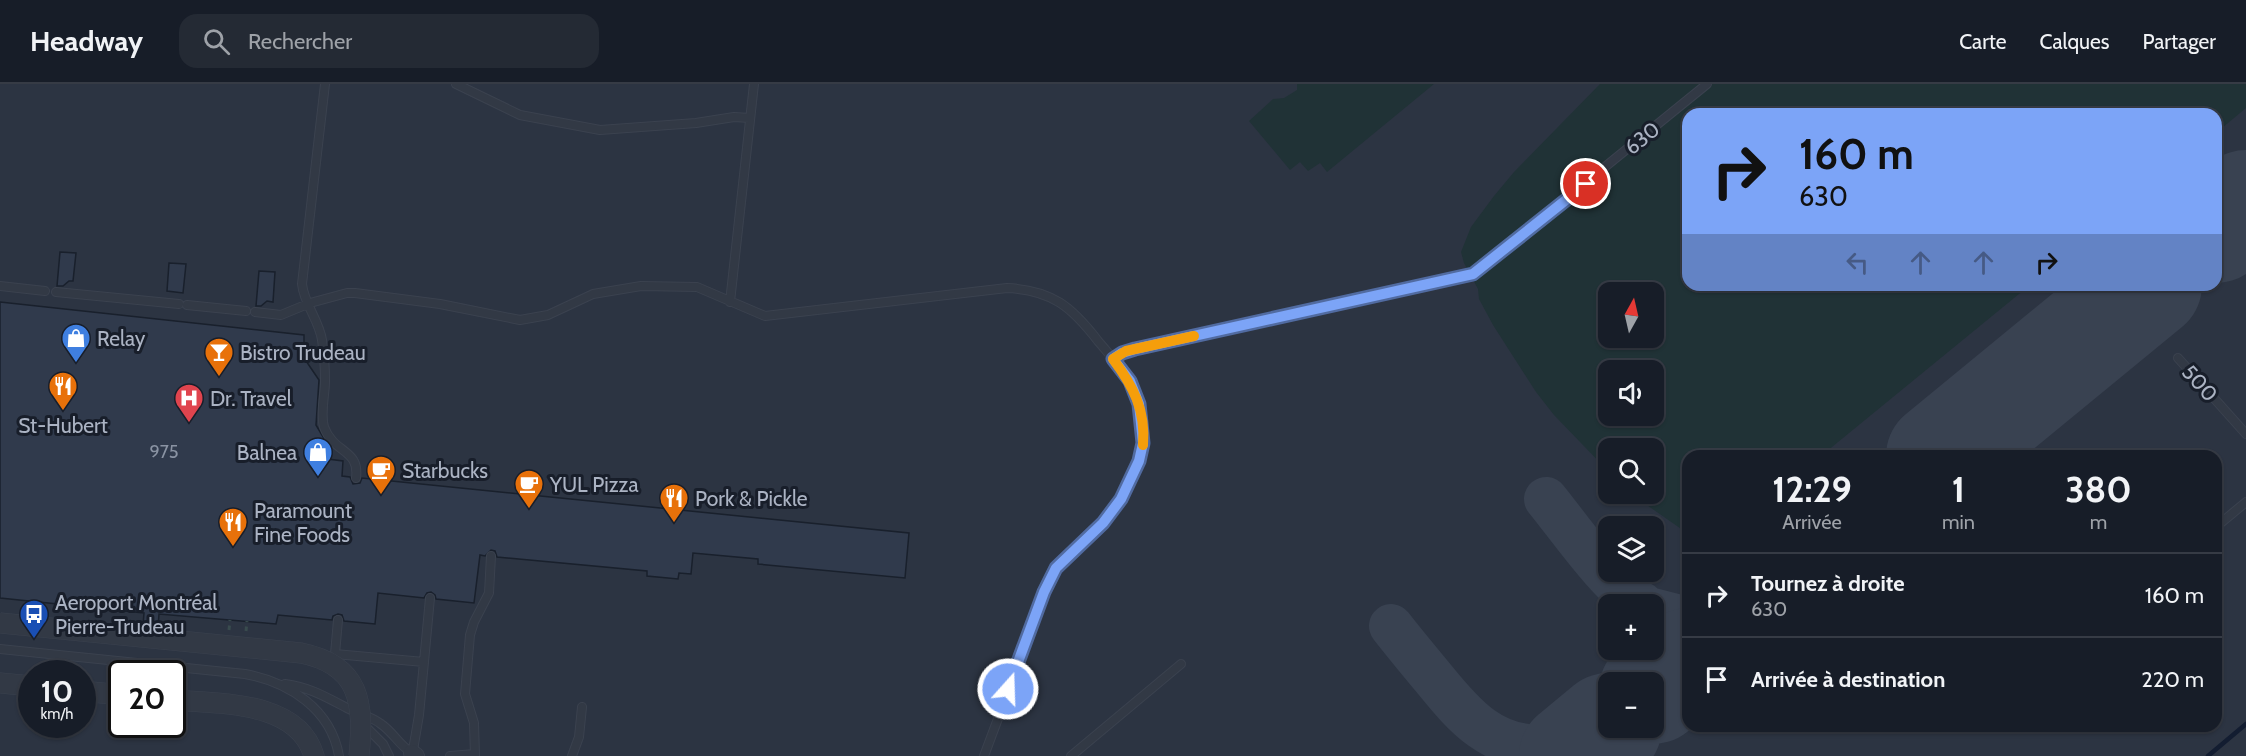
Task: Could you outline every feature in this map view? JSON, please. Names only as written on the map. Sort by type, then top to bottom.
[{"type":"street","points":[[0,623],[292,652],[322,659],[343,674],[356,693],[362,720],[359,756]]},
{"type":"street","points":[[0,683],[18,685]]},
{"type":"street","points":[[186,701],[246,707],[270,713],[302,732],[314,756]]},
{"type":"lane","points":[[325,84],[303,272],[303,290],[322,340],[325,380],[323,423],[336,446],[354,459],[357,468],[356,478]]},
{"type":"lane","points":[[456,84],[520,115],[600,130],[696,123],[734,117],[750,118]]},
{"type":"lane","points":[[730,302],[754,84]]},
{"type":"lane","name":"630","points":[[1113,359],[1135,349],[1473,274],[1707,84]]},
{"type":"lane","points":[[0,286],[45,291]]},
{"type":"lane","points":[[56,292],[281,315],[308,304],[347,293],[355,293],[440,304],[503,319],[520,320],[548,315],[593,294],[641,286],[697,287],[765,316],[996,289],[1028,290],[1049,296],[1065,305],[1081,319],[1130,381],[1139,404],[1143,443],[1139,461],[1113,511],[1054,572],[984,756]]},
{"type":"lane","name":"500","points":[[2178,358],[2246,434]]},
{"type":"lane","points":[[2222,522],[2246,502]]},
{"type":"lane","points":[[450,756],[475,755],[474,723],[465,694],[470,635],[474,622],[489,594],[491,556]]},
{"type":"lane","points":[[0,650],[245,674],[295,685],[316,691],[348,709],[380,722],[400,745],[414,755],[430,598]]},
{"type":"lane","points":[[338,620],[335,654],[424,662]]},
{"type":"lane","points":[[1071,756],[1181,664]]},
{"type":"lane","points":[[279,683],[306,700],[325,721],[337,745],[339,756]]},
{"type":"lane","points":[[572,756],[579,737],[582,707]]},
{"type":"lane","points":[[348,709],[383,744],[389,756]]},
{"type":"lane","points":[[382,756],[383,744]]},
{"type":"shaded area","points":[[0,84],[2246,84],[2246,756],[0,756]]},
{"type":"shaded area","points":[[1297,84],[1434,84],[1327,172],[1320,163],[1308,171],[1300,162],[1290,170],[1249,121],[1273,99],[1284,98],[1297,90]]},
{"type":"shaded area","points":[[1600,84],[2246,84],[2246,108],[2222,128],[2222,108],[1682,108],[1682,291],[2023,291],[1828,450],[1682,450],[1682,530],[1645,504],[1664,504],[1664,438],[1598,438],[1598,461],[1554,415],[1536,392],[1493,325],[1464,263],[1461,252],[1471,227],[1514,172]]},
{"type":"building","points":[[60,252],[76,253],[73,281],[57,286]]},
{"type":"building","points":[[169,263],[186,264],[183,293],[167,291]]},
{"type":"building","points":[[259,271],[275,272],[273,302],[267,301],[261,306],[256,306]]},
{"type":"building","points":[[0,302],[304,335],[304,358],[319,380],[316,425],[329,447],[328,459],[343,461],[342,476],[350,477],[353,484],[360,483],[362,478],[909,533],[905,578],[758,564],[758,559],[693,553],[691,574],[679,573],[678,579],[647,576],[647,571],[497,557],[495,551],[491,550],[485,556],[480,555],[474,603],[436,599],[431,592],[427,593],[424,598],[378,593],[375,624],[344,621],[342,615],[338,614],[333,616],[332,620],[278,615],[276,624],[159,614],[158,627],[143,625],[144,613],[0,598]]},
{"type":"waterway","points":[[2208,756],[2246,724]]},
{"type":"taxiway","points":[[1546,499],[1605,572],[1627,594]]},
{"type":"taxiway","points":[[1664,613],[1682,617]]},
{"type":"taxiway","points":[[1391,626],[1457,706],[1481,728],[1495,736],[1526,746],[1544,747],[1570,743],[1598,730]]},
{"type":"taxiway","points":[[1664,677],[1682,663]]},
{"type":"runway","points":[[2222,224],[2246,204]]},
{"type":"runway","points":[[1947,450],[2141,291]]},
{"type":"runway","points":[[1664,681],[1682,667]]},
{"type":"runway","points":[[1573,756],[1598,735]]},
{"type":"slow traffic","points":[[1143,445],[1139,404],[1130,381],[1113,359],[1126,351],[1194,336]]},
{"type":"place","name":"Relay","points":[[76,364]]},
{"type":"place","name":"Bistro Trudeau","points":[[219,378]]},
{"type":"place","name":"St-Hubert","points":[[63,412]]},
{"type":"place","name":"Dr. Travel","points":[[189,424]]},
{"type":"place","name":"Balnea","points":[[318,478]]},
{"type":"place","name":"Starbucks","points":[[381,496]]},
{"type":"place","name":"YUL Pizza","points":[[529,510]]},
{"type":"place","name":"Pork & Pickle","points":[[674,524]]},
{"type":"place","name":"Paramount Fine Foods","points":[[233,548]]},
{"type":"place","name":"Aeroport Montréal Pierre-Trudeau","points":[[34,640]]},
{"type":"route","points":[[1008,689],[1044,592],[1056,568],[1103,523],[1121,499],[1139,461],[1143,443],[1139,404],[1130,381],[1113,359],[1135,349],[1473,274],[1586,184]]}]
